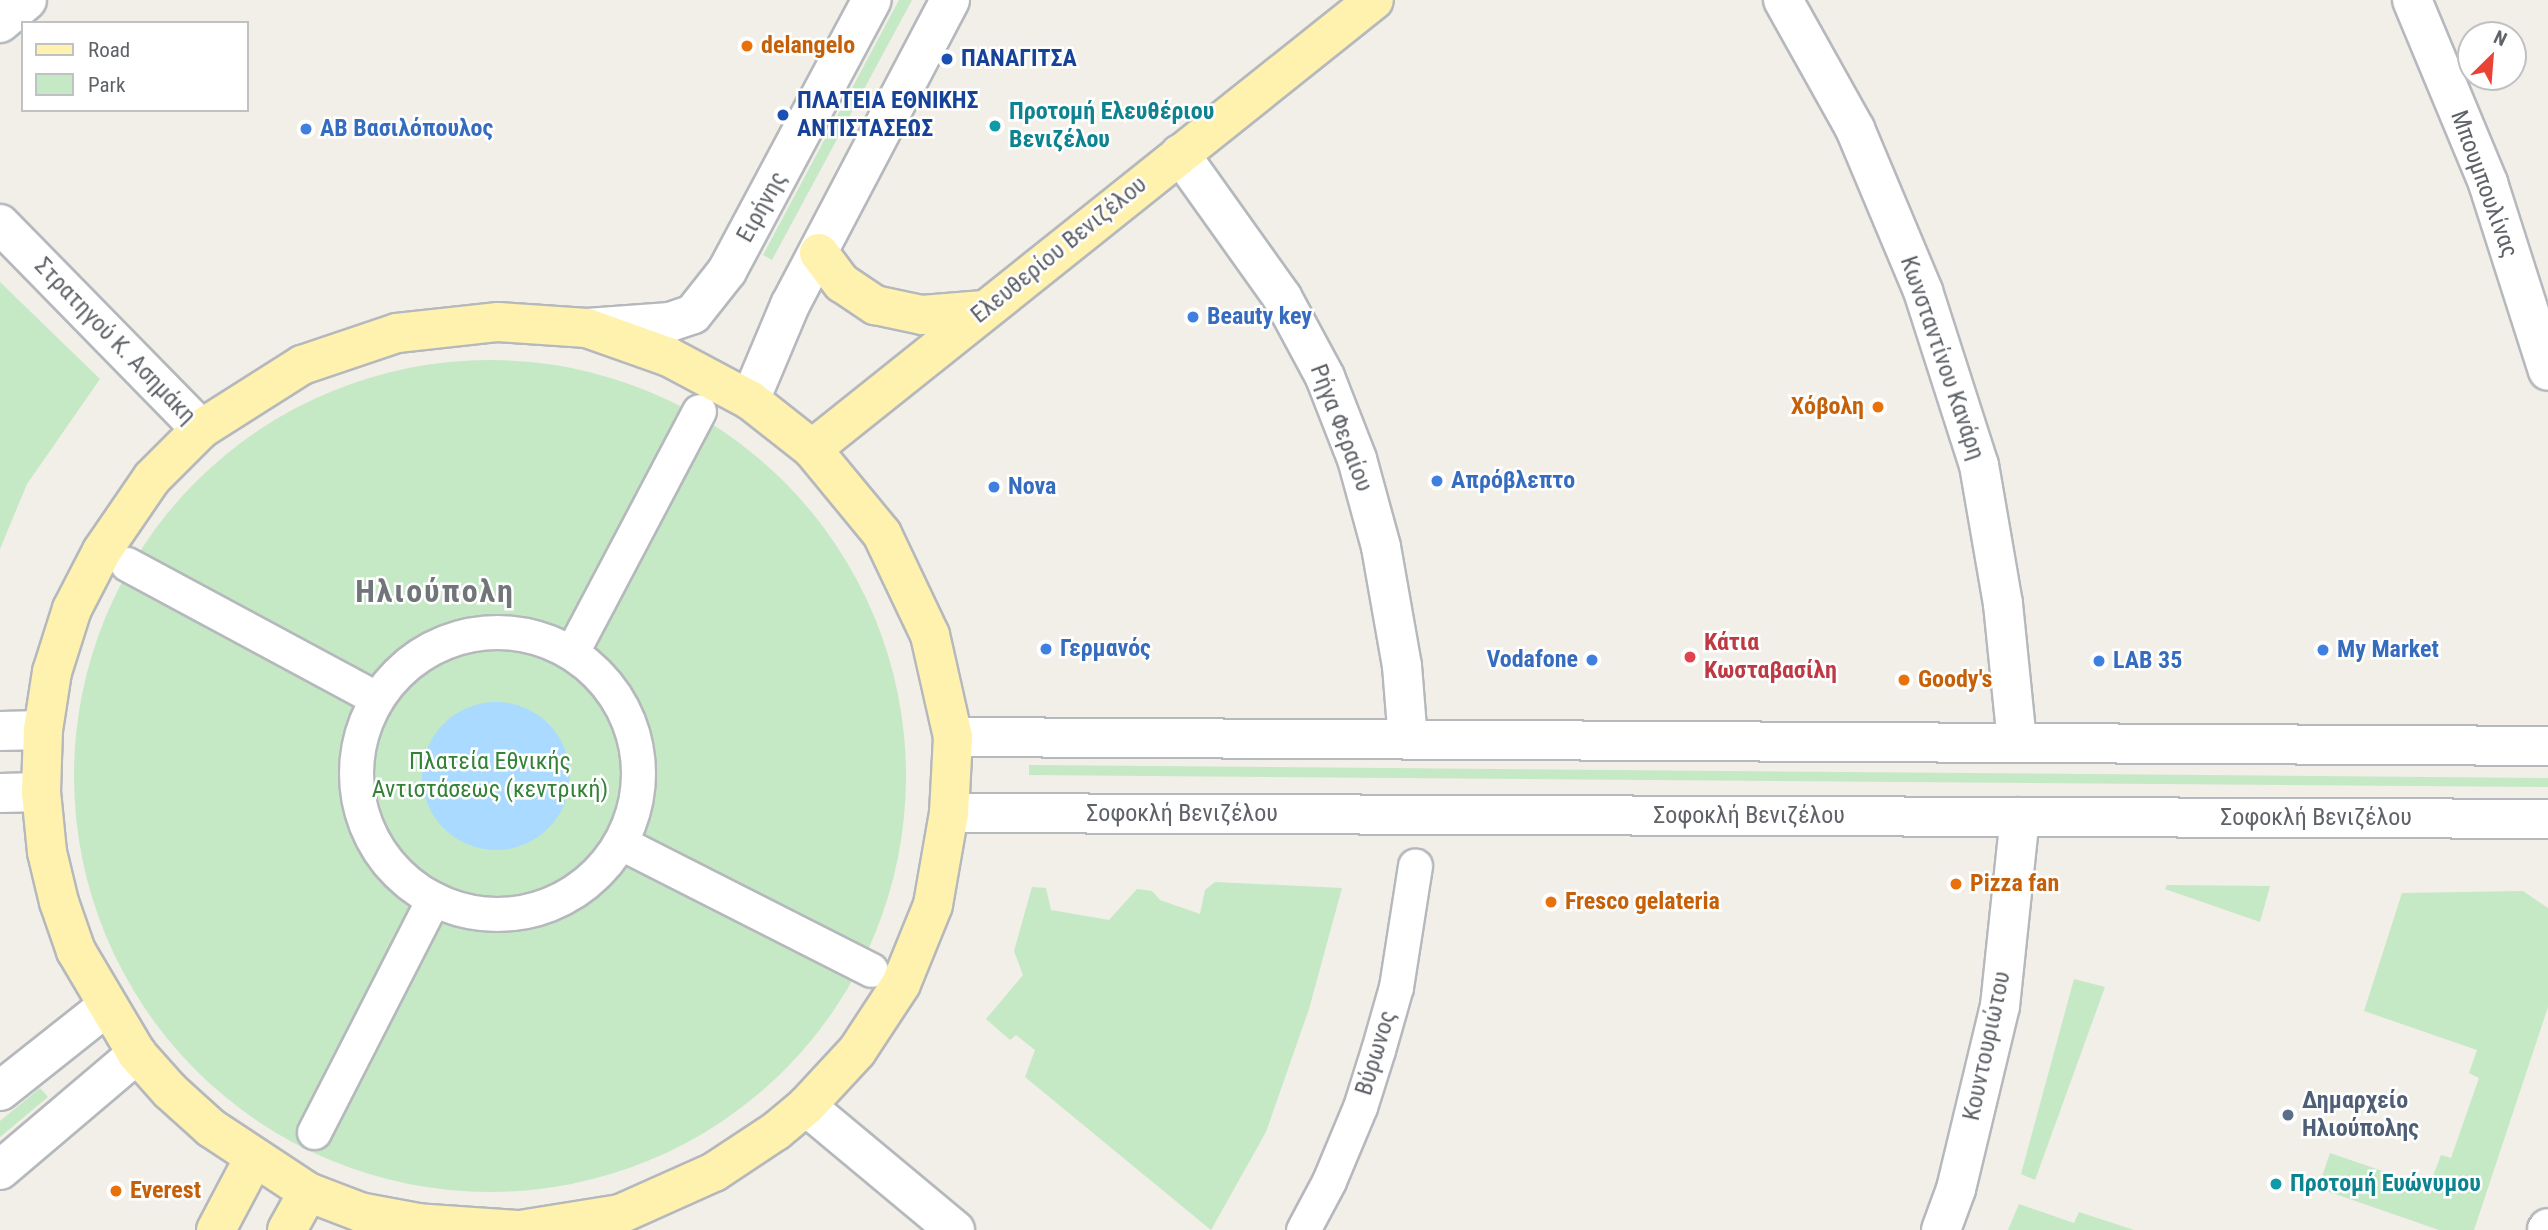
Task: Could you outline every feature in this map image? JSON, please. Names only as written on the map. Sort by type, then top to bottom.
[{"type":"main road","name":"Ελευθερίου Βενιζέλου","points":[[812,449],[1374,0]]},
{"type":"main road","points":[[818,253],[842,283],[875,305],[922,315],[985,310]]},
{"type":"main road","points":[[498,322],[587,328],[669,358],[750,400],[812,449],[882,534],[930,635],[953,737],[949,813],[933,905],[901,984],[856,1051],[806,1106],[776,1131],[714,1172],[620,1214],[518,1230],[418,1223],[360,1212],[307,1192],[211,1128],[170,1091],[137,1054],[106,1007],[75,951],[47,852],[41,792],[43,730],[52,672],[72,609],[96,563],[152,478],[201,429],[302,365],[397,333],[498,322]]},
{"type":"main road","points":[[216,1230],[254,1158]]},
{"type":"main road","points":[[287,1230],[307,1192]]},
{"type":"street","points":[[0,23],[27,0]]},
{"type":"street","name":"Ειρήνης","points":[[587,328],[670,322],[693,314],[727,271],[872,0]]},
{"type":"street","points":[[750,400],[790,305],[950,0]]},
{"type":"street","name":"Κωνσταντίνου Κανάρη","points":[[1783,0],[1855,129],[1923,291],[1979,465],[2003,604],[2017,743]]},
{"type":"street","name":"Μπουμπουλίνας","points":[[2412,0],[2488,183],[2548,371]]},
{"type":"street","name":"Ρήγα Φεραίου","points":[[1180,154],[1282,297],[1325,377],[1352,448],[1381,547],[1402,666],[1408,740]]},
{"type":"street","name":"Στρατηγού Κ. Ασημάκη","points":[[0,224],[201,429]]},
{"type":"street","points":[[573,650],[699,411]]},
{"type":"street","points":[[127,564],[376,698]]},
{"type":"street","points":[[488,629],[535,634],[573,650],[609,684],[631,732],[637,793],[623,844],[598,875],[562,900],[531,911],[477,918],[433,900],[386,866],[359,802],[357,752],[376,698],[402,666],[442,641],[488,629]]},
{"type":"street","points":[[0,730],[43,730]]},
{"type":"street","points":[[953,737],[2548,746]]},
{"type":"street","points":[[0,793],[41,792]]},
{"type":"street","name":"Σοφοκλή Βενιζέλου","points":[[949,813],[2548,819]]},
{"type":"street","name":"Κουντουριώτου","points":[[1941,1230],[1956,1189],[2000,1006],[2020,817]]},
{"type":"street","points":[[623,844],[871,970]]},
{"type":"street","name":"Βύρωνος","points":[[1303,1230],[1329,1181],[1360,1107],[1378,1050],[1396,987],[1415,864]]},
{"type":"street","points":[[314,1132],[433,900]]},
{"type":"street","points":[[0,1091],[106,1007]]},
{"type":"street","points":[[0,1170],[137,1054]]},
{"type":"street","points":[[806,1106],[955,1230]]},
{"type":"green space","points":[[899,0],[912,0],[772,260],[763,255]]},
{"type":"green space","points":[[0,282],[100,379],[27,484],[0,549]]},
{"type":"green space","name":"Πλατεία Εθνικής Αντιστάσεως (κεντρική)","points":[[490,360],[571,368],[611,378],[649,392],[686,409],[721,430],[784,482],[836,545],[857,580],[874,617],[888,655],[898,695],[906,776],[898,857],[888,897],[874,935],[857,972],[836,1007],[784,1070],[721,1122],[686,1143],[649,1160],[611,1174],[571,1184],[490,1192],[409,1184],[369,1174],[331,1160],[294,1143],[259,1122],[196,1070],[144,1007],[123,972],[106,935],[92,897],[82,857],[74,776],[82,695],[92,655],[106,617],[123,580],[144,545],[196,482],[259,430],[294,409],[331,392],[369,378],[409,368]]},
{"type":"green space","points":[[1029,765],[2548,778],[2548,787],[1029,775]]},
{"type":"green space","points":[[1215,882],[1342,888],[1309,1009],[1266,1132],[1211,1230],[1025,1077],[1035,1050],[1016,1035],[1010,1040],[986,1019],[1023,975],[1014,951],[1032,887],[1046,888],[1051,910],[1109,920],[1137,889],[1152,891],[1160,900],[1200,914],[1205,890]]},
{"type":"green space","points":[[2167,885],[2270,886],[2260,922],[2165,889]]},
{"type":"green space","points":[[2523,891],[2548,908],[2548,1007],[2474,1230],[2439,1230],[2318,1188],[2330,1153],[2429,1187],[2441,1155],[2451,1158],[2479,1078],[2469,1073],[2477,1050],[2364,1011],[2402,893]]},
{"type":"green space","points":[[2074,979],[2105,987],[2035,1180],[2021,1174]]},
{"type":"green space","points":[[40,1088],[48,1097],[0,1137],[0,1121]]},
{"type":"green space","points":[[2019,1204],[2074,1223],[2079,1212],[2134,1230],[2008,1230]]},
{"type":"water","points":[[496,702],[524,708],[548,724],[564,748],[570,776],[564,804],[548,828],[524,844],[496,850],[468,844],[444,828],[428,804],[422,776],[428,748],[444,724],[468,708]]},
{"type":"place","name":"delangelo","points":[[747,46]]},
{"type":"place","name":"ΠΑΝΑΓΙΤΣΑ","points":[[947,59]]},
{"type":"place","name":"ΠΛΑΤΕΙΑ ΕΘΝΙΚΗΣ ΑΝΤΙΣΤΑΣΕΩΣ","points":[[783,115]]},
{"type":"place","name":"Προτομή Ελευθέριου Βενιζέλου","points":[[995,126]]},
{"type":"place","name":"ΑΒ Βασιλόπουλος","points":[[306,129]]},
{"type":"place","name":"Beauty key","points":[[1193,317]]},
{"type":"place","name":"Χόβολη","points":[[1878,407]]},
{"type":"place","name":"Απρόβλεπτο","points":[[1437,481]]},
{"type":"place","name":"Nova","points":[[994,487]]},
{"type":"place","name":"Γερμανός","points":[[1046,649]]},
{"type":"place","name":"My Market","points":[[2323,650]]},
{"type":"place","name":"Κάτια Κωσταβασίλη","points":[[1690,657]]},
{"type":"place","name":"Vodafone","points":[[1592,660]]},
{"type":"place","name":"LAB 35","points":[[2099,661]]},
{"type":"place","name":"Goody's","points":[[1904,680]]},
{"type":"place","name":"Pizza fan","points":[[1956,884]]},
{"type":"place","name":"Fresco gelateria","points":[[1551,902]]},
{"type":"place","name":"Δημαρχείο Ηλιούπολης","points":[[2288,1115]]},
{"type":"place","name":"Προτομή Ευώνυμου","points":[[2276,1184]]},
{"type":"place","name":"Everest","points":[[116,1191]]},
{"type":"district","name":"Ηλιούπολη","points":[[435,591]]}]
